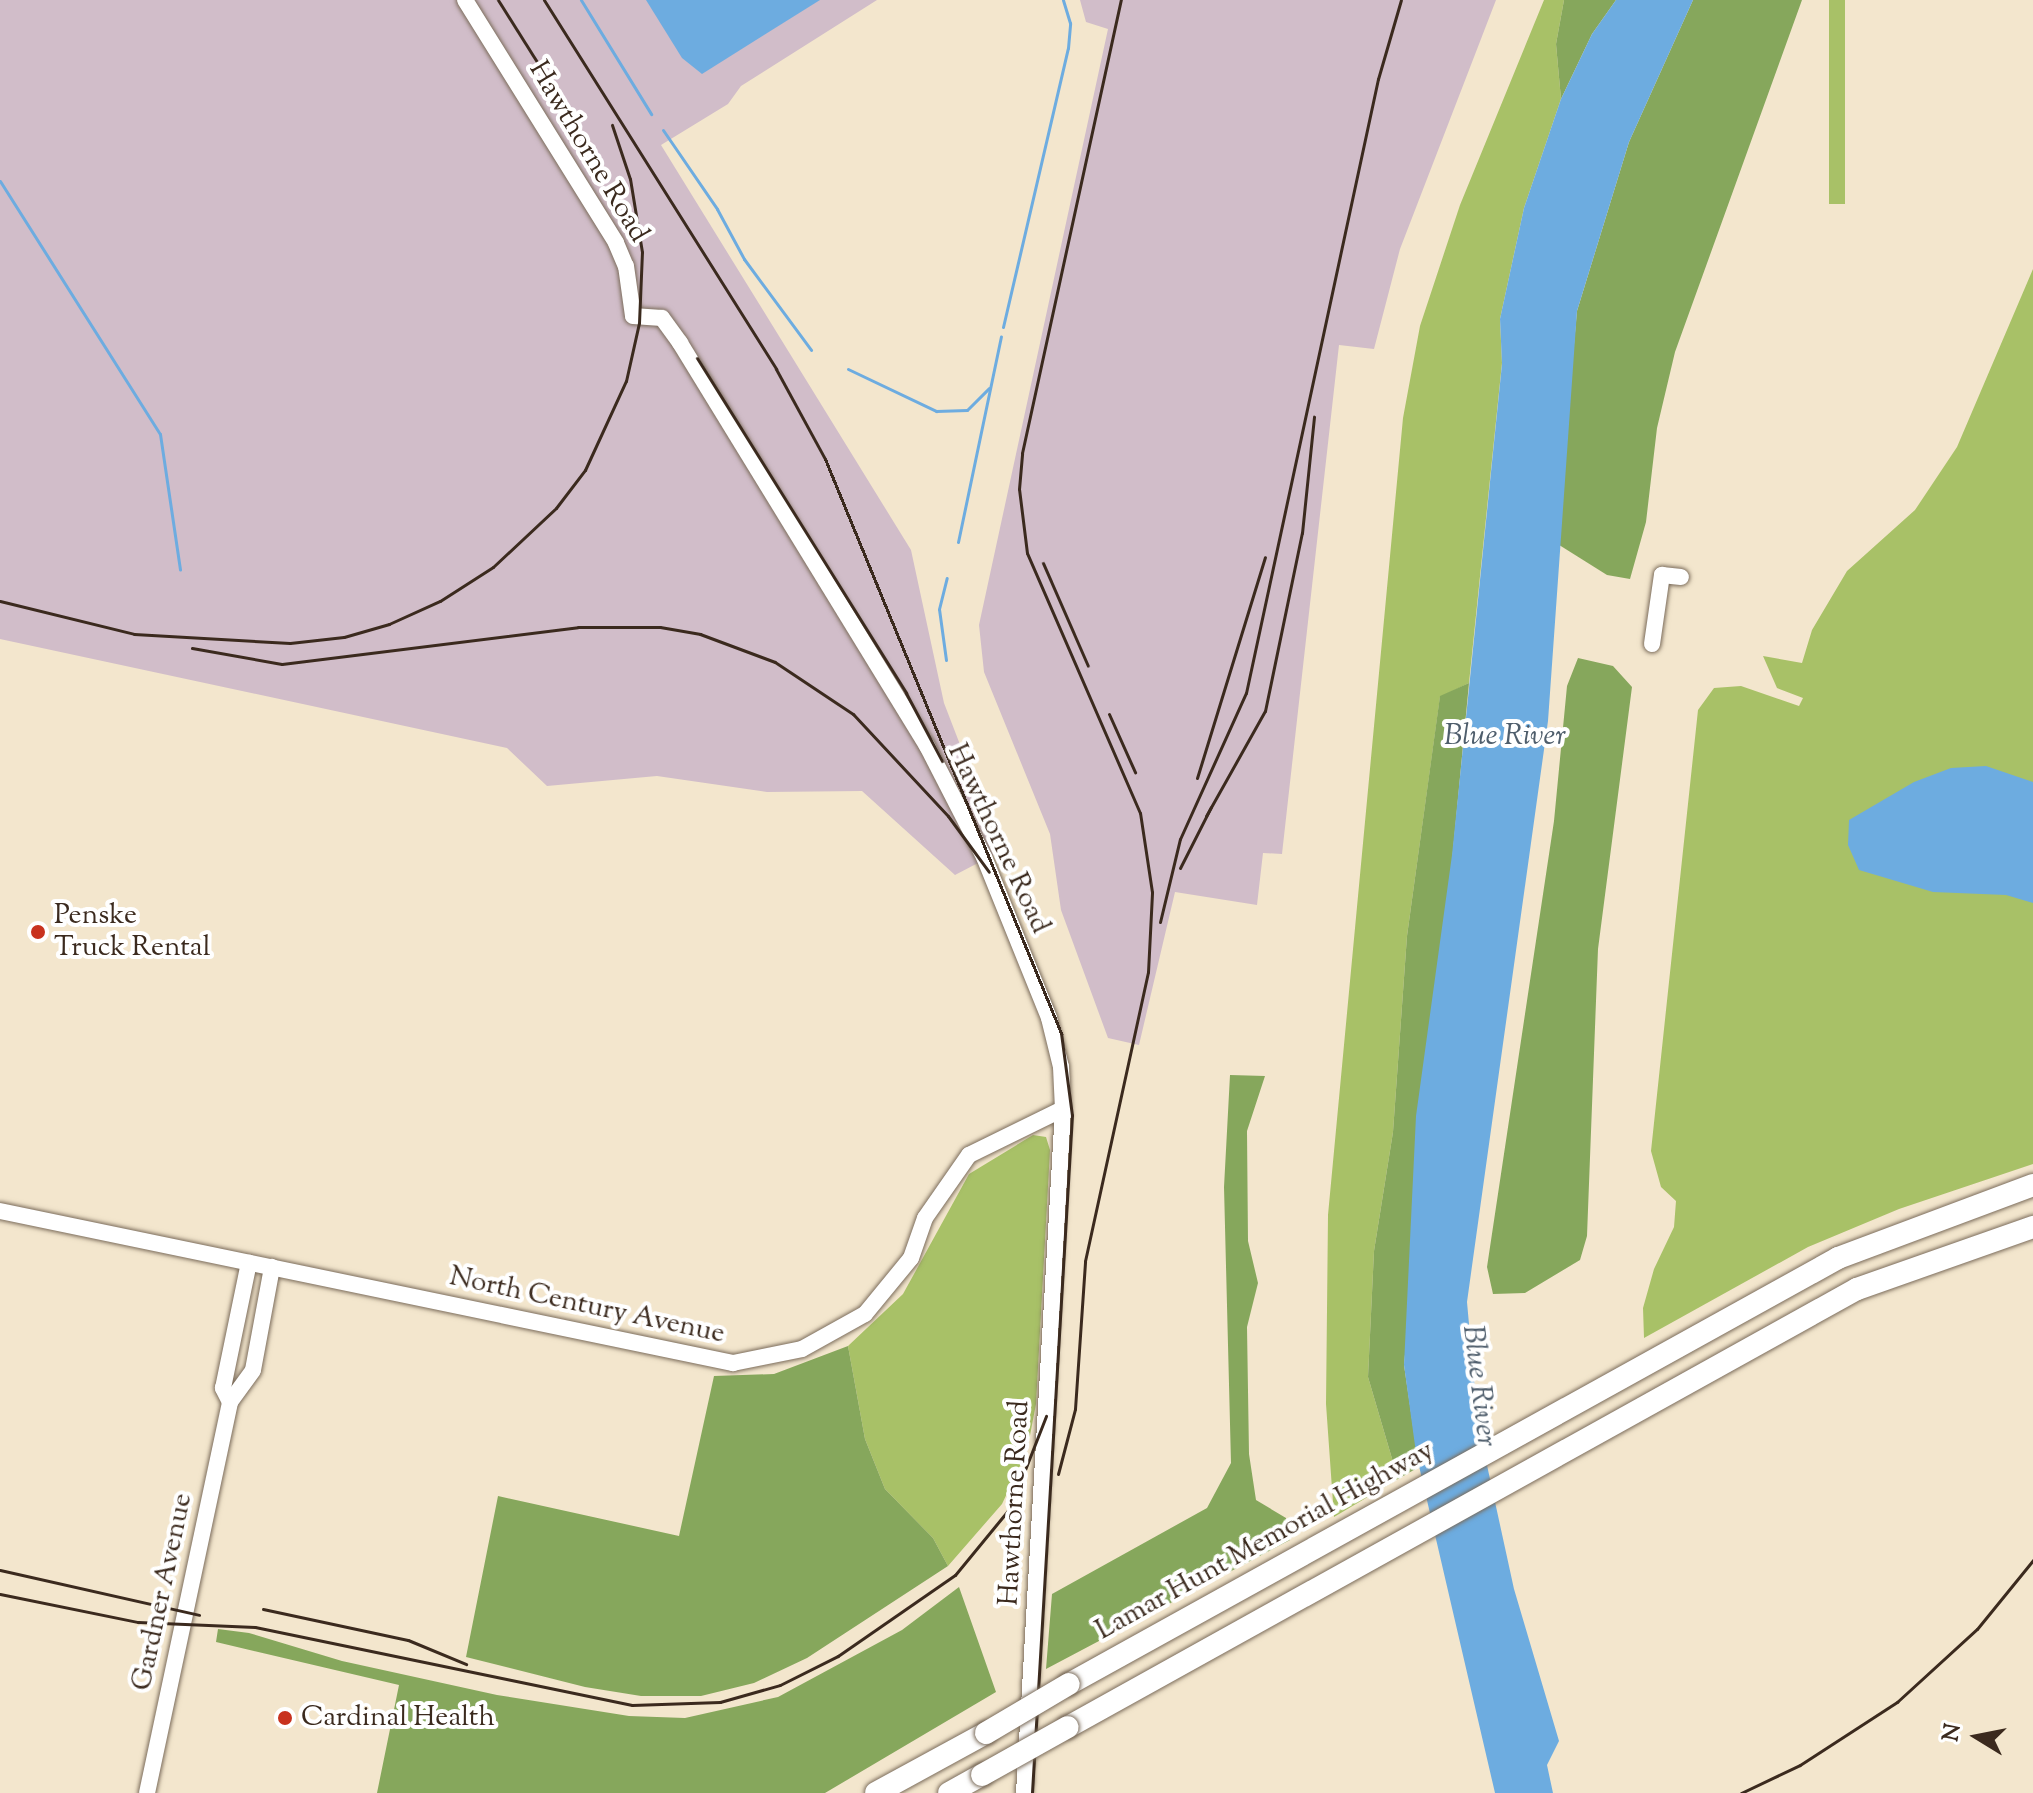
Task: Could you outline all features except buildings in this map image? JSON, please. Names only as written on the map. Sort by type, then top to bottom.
[{"type":"highway","name":"Lamar Hunt Memorial Highway","points":[[876,1793],[1838,1258],[2033,1185]]},
{"type":"highway","points":[[949,1793],[1857,1289],[2033,1227]]},
{"type":"street","name":"Hawthorne Road","points":[[465,0],[616,243],[626,266],[633,316],[662,318],[680,343],[944,777],[984,857],[1049,1018],[1061,1067],[1063,1109],[1024,1793]]},
{"type":"street","points":[[1652,644],[1662,575],[1681,577]]},
{"type":"street","name":"North Century Avenue","points":[[0,1211],[712,1361],[780,1356],[836,1333],[881,1298],[911,1258],[925,1218],[969,1155],[1063,1109]]},
{"type":"street","name":"Gardner Avenue","points":[[230,1402],[223,1388],[249,1263]]},
{"type":"street","name":"Gardner Avenue","points":[[147,1793],[230,1402],[253,1370],[272,1267]]},
{"type":"shaded area","points":[[0,0],[877,0],[741,86],[728,104],[661,145],[911,550],[944,703],[1001,851],[955,875],[862,791],[767,792],[657,776],[547,786],[507,748],[0,639]]},
{"type":"shaded area","points":[[1080,0],[1496,0],[1400,249],[1374,349],[1339,345],[1282,854],[1263,853],[1257,905],[1175,892],[1139,1045],[1108,1038],[1061,910],[1050,834],[984,672],[979,625],[1108,29],[1086,22]]},
{"type":"green space","points":[[1544,0],[1564,0],[1556,44],[1561,99],[1524,208],[1500,319],[1502,363],[1469,683],[1440,697],[1407,936],[1393,1132],[1374,1251],[1368,1377],[1398,1479],[1334,1517],[1326,1404],[1328,1215],[1403,418],[1420,326],[1460,205]]},
{"type":"green space","points":[[1564,0],[1616,0],[1592,34],[1561,99],[1556,44]]},
{"type":"green space","points":[[1693,0],[1802,0],[1675,352],[1657,428],[1646,522],[1630,579],[1607,575],[1556,543],[1577,311],[1629,142]]},
{"type":"green space","points":[[1829,0],[1845,0],[1845,204],[1829,204]]},
{"type":"green space","points":[[2033,269],[2033,1164],[1899,1209],[1808,1247],[1644,1338],[1643,1308],[1654,1269],[1674,1227],[1676,1201],[1661,1187],[1651,1151],[1698,710],[1714,688],[1741,686],[1799,706],[1803,698],[1777,688],[1763,656],[1802,663],[1812,630],[1847,571],[1915,510],[1957,447]]},
{"type":"green space","points":[[1578,658],[1613,666],[1632,687],[1598,949],[1587,1236],[1580,1260],[1525,1293],[1493,1294],[1487,1267],[1554,821],[1567,686]]},
{"type":"green space","points":[[1469,683],[1404,1365],[1419,1467],[1398,1479],[1368,1377],[1374,1251],[1393,1132],[1407,936],[1440,696]]},
{"type":"green space","points":[[1230,1075],[1265,1076],[1247,1131],[1248,1241],[1258,1283],[1247,1327],[1249,1454],[1256,1500],[1286,1518],[1290,1540],[1046,1669],[1052,1594],[1207,1508],[1231,1463],[1224,1187]]},
{"type":"green space","points":[[1033,1135],[1046,1137],[1050,1150],[1036,1404],[1027,1451],[1002,1504],[948,1566],[933,1538],[885,1489],[865,1439],[848,1346],[903,1294],[969,1174]]},
{"type":"green space","points":[[848,1346],[865,1439],[885,1489],[933,1538],[948,1566],[807,1658],[754,1683],[701,1696],[641,1696],[585,1687],[466,1657],[498,1496],[679,1536],[714,1376],[774,1374]]},
{"type":"green space","points":[[959,1587],[996,1692],[825,1793],[377,1793],[399,1685],[216,1642],[218,1629],[249,1633],[342,1661],[497,1695],[629,1716],[685,1718],[778,1697],[902,1630]]},
{"type":"water","points":[[646,0],[820,0],[702,74],[682,58]]},
{"type":"water","name":"Blue River","points":[[1616,0],[1693,0],[1629,142],[1577,311],[1548,721],[1467,1302],[1478,1424],[1514,1589],[1559,1741],[1547,1765],[1553,1793],[1495,1793],[1416,1453],[1404,1365],[1416,1116],[1452,855],[1502,364],[1500,319],[1524,208],[1561,99],[1592,34]]},
{"type":"water","points":[[1986,766],[2033,782],[2033,903],[2006,895],[1933,892],[1859,870],[1848,845],[1849,820],[1914,782],[1951,768]]},
{"type":"waterway","points":[[581,0],[651,114]]},
{"type":"waterway","points":[[1003,327],[1068,48],[1070,23],[1063,0]]},
{"type":"waterway","points":[[663,130],[717,209],[744,259],[811,350]]},
{"type":"waterway","points":[[0,181],[160,434],[180,570]]},
{"type":"waterway","points":[[958,542],[1001,336]]},
{"type":"waterway","points":[[848,369],[936,411],[967,410],[989,388]]},
{"type":"waterway","points":[[946,660],[939,609],[947,578]]},
{"type":"railway","points":[[498,0],[551,84]]},
{"type":"railway","points":[[544,0],[776,369],[825,459],[1061,1033],[1072,1115],[1032,1793]]},
{"type":"railway","points":[[1058,1474],[1075,1409],[1085,1261],[1148,972],[1152,892],[1140,813],[1027,553],[1019,489],[1022,453],[1121,0]]},
{"type":"railway","points":[[1160,922],[1180,839],[1246,693],[1378,79],[1401,0]]},
{"type":"railway","points":[[0,601],[134,634],[290,643],[344,637],[389,624],[440,601],[493,567],[556,508],[585,470],[626,381],[639,323],[642,252],[630,179],[612,125]]},
{"type":"railway","points":[[697,358],[906,693],[942,761]]},
{"type":"railway","points":[[1206,816],[1265,711],[1302,533],[1314,417]]},
{"type":"railway","points":[[1197,778],[1265,557]]},
{"type":"railway","points":[[1043,563],[1088,666]]},
{"type":"railway","points":[[192,648],[282,664],[578,627],[660,627],[700,634],[775,662],[853,714],[948,816],[989,872]]},
{"type":"railway","points":[[1109,714],[1135,772]]},
{"type":"railway","points":[[1180,868],[1211,807]]},
{"type":"railway","points":[[0,1594],[138,1622],[255,1627],[632,1705],[720,1702],[780,1685],[838,1656],[955,1575],[1010,1508],[1046,1416]]},
{"type":"railway","points":[[1741,1793],[1800,1765],[1897,1702],[1977,1629],[2033,1560]]},
{"type":"railway","points":[[0,1570],[199,1615]]},
{"type":"railway","points":[[263,1609],[408,1640],[466,1664]]},
{"type":"place","name":"Penske Truck Rental","points":[[38,932]]},
{"type":"place","name":"Cardinal Health","points":[[285,1718]]}]
